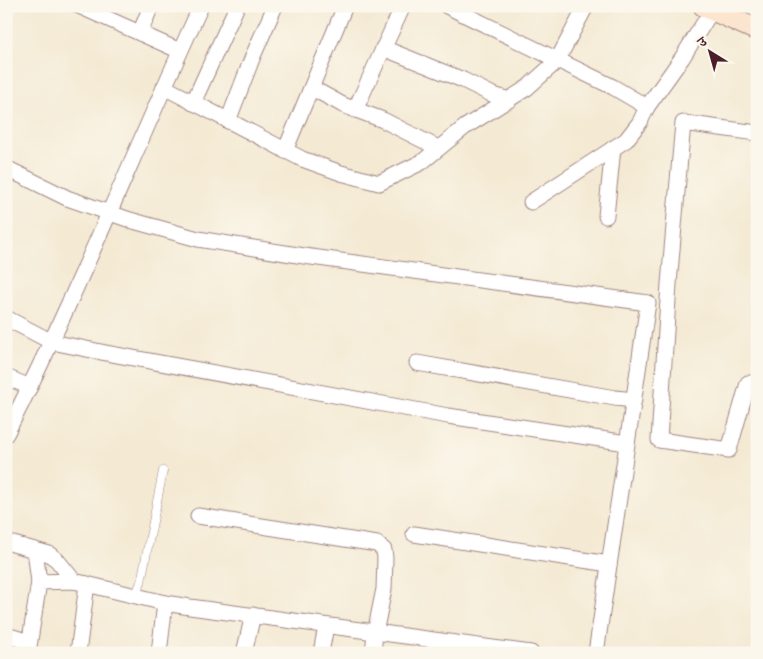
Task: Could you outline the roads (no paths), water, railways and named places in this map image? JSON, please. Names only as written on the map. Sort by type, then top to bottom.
[{"type":"street","points":[[80,6],[180,51]]},
{"type":"street","points":[[140,33],[152,6]]},
{"type":"street","points":[[6,434],[84,274],[108,212],[201,6]]},
{"type":"street","points":[[194,103],[237,6]]},
{"type":"street","points":[[228,121],[275,6]]},
{"type":"street","points":[[285,150],[345,6]]},
{"type":"street","points":[[356,110],[403,6]]},
{"type":"street","points":[[447,6],[613,87],[647,107]]},
{"type":"street","points":[[164,87],[302,159],[341,173],[379,183],[422,162],[465,127],[528,88],[557,61],[586,6]]},
{"type":"street","points":[[531,202],[626,140],[682,58],[708,8],[757,30]]},
{"type":"street","points":[[383,48],[509,100]]},
{"type":"street","points":[[312,88],[343,105],[383,120],[438,148]]},
{"type":"street","points":[[757,133],[683,122],[669,284],[659,440],[729,450],[748,383],[757,384]]},
{"type":"street","points":[[606,216],[614,148]]},
{"type":"street","points":[[6,168],[67,198],[130,220],[198,239],[304,256],[648,302],[596,653]]},
{"type":"street","points":[[6,318],[52,342],[106,353],[448,416],[628,443]]},
{"type":"street","points":[[417,364],[634,400]]},
{"type":"street","points":[[6,377],[30,387]]},
{"type":"street","points":[[198,516],[377,544],[384,550],[386,558],[384,589],[373,653]]},
{"type":"street","points":[[414,534],[609,564]]},
{"type":"street","points":[[6,542],[49,554],[80,583],[78,653]]},
{"type":"street","points":[[6,635],[28,648],[39,582],[35,550]]},
{"type":"street","points":[[39,582],[80,583],[165,603],[467,648],[531,653]]},
{"type":"street","points":[[159,653],[165,603]]},
{"type":"street","points":[[244,653],[253,616]]},
{"type":"street","points":[[322,653],[326,626]]},
{"type":"lane","points":[[135,596],[141,582],[163,471]]}]
